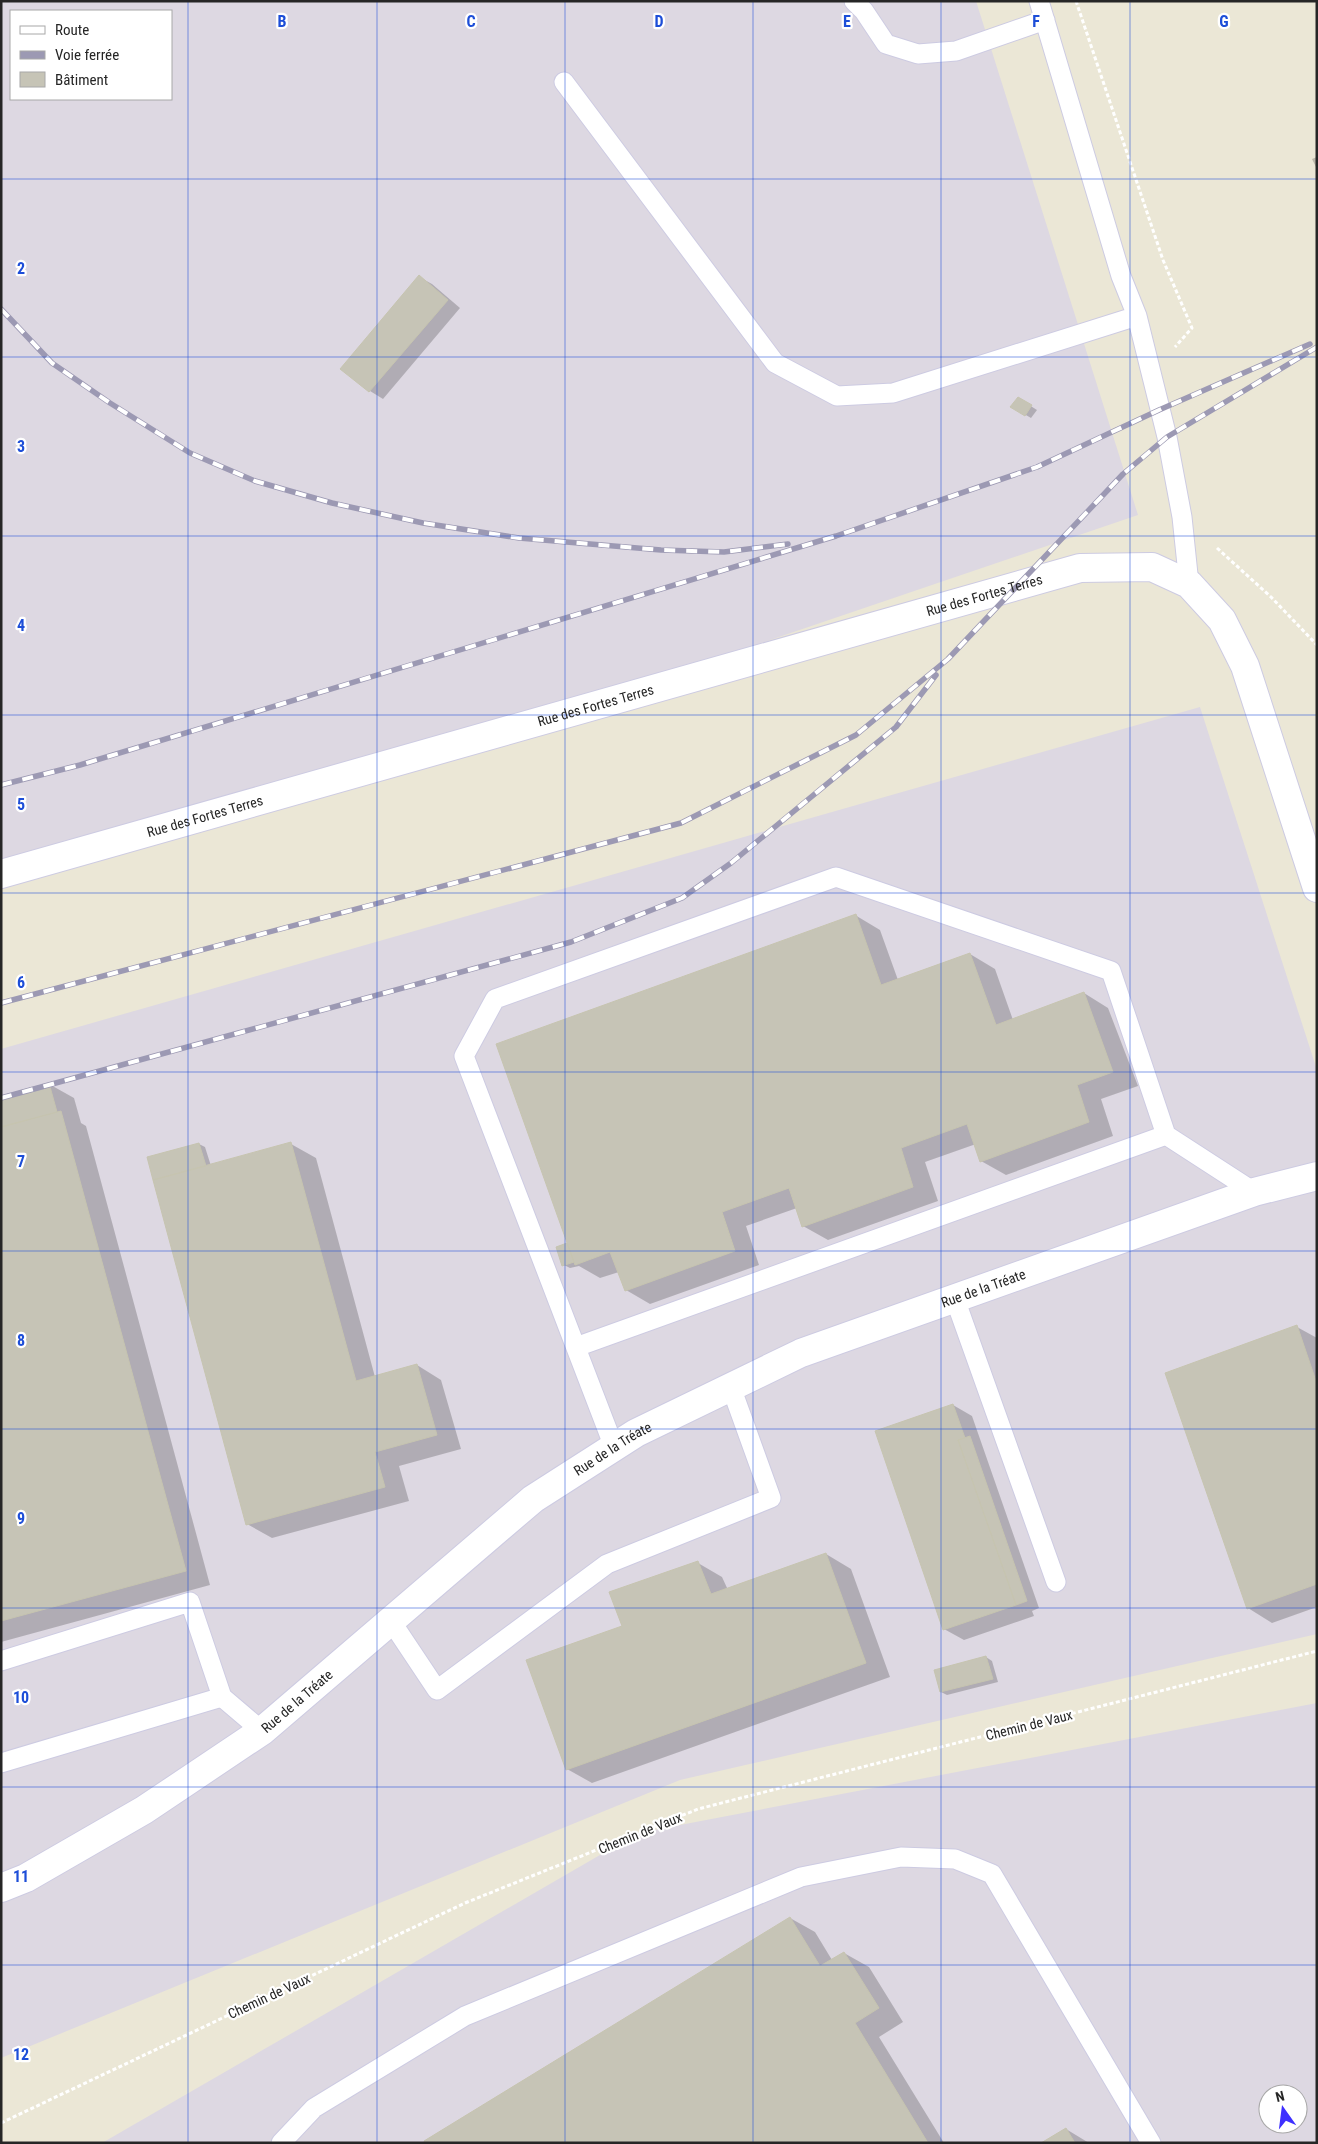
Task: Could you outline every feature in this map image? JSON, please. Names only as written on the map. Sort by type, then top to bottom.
[{"type":"street","name":"Rue des Fortes Terres","points":[[1,874],[1080,568],[1152,567],[1189,584]]},
{"type":"street","points":[[1189,584],[1222,620],[1245,666],[1317,888]]},
{"type":"street","name":"Rue de la Tréate","points":[[1,1888],[26,1878],[144,1810],[262,1731],[533,1499],[636,1433],[801,1352],[955,1300],[1254,1192],[1317,1176]]},
{"type":"lane","points":[[854,1],[886,44],[918,54],[956,50],[1045,20]]},
{"type":"lane","points":[[1039,1],[1121,276],[1137,316],[1167,437],[1182,517],[1189,584]]},
{"type":"lane","points":[[564,82],[776,363],[837,396],[893,393],[1137,316]]},
{"type":"lane","points":[[614,1447],[464,1056],[495,999],[836,877],[1110,971],[1166,1135],[1254,1192]]},
{"type":"lane","points":[[576,1347],[1166,1135]]},
{"type":"lane","points":[[955,1300],[1056,1582]]},
{"type":"lane","points":[[391,1621],[437,1690],[607,1564],[772,1498],[731,1387]]},
{"type":"lane","points":[[1,1661],[190,1602],[222,1698],[262,1731]]},
{"type":"lane","points":[[1,1763],[222,1698]]},
{"type":"lane","points":[[281,2143],[314,2108],[465,2016],[801,1877],[901,1857],[955,1859],[992,1874],[1151,2143]]},
{"type":"path","points":[[1076,1],[1163,260],[1192,328],[1151,373]]},
{"type":"path","points":[[1182,517],[1271,597],[1317,645]]},
{"type":"path","name":"Chemin de Vaux","points":[[1,2123],[465,1903],[698,1809],[1317,1651]]},
{"type":"shaded area","points":[[1,1],[976,1],[1138,515],[573,707],[1,865]]},
{"type":"shaded area","points":[[1200,707],[1317,1070],[1317,1634],[680,1780],[1,2058],[1,1049]]},
{"type":"shaded area","points":[[1317,1703],[1317,2143],[102,2143],[638,1833]]},
{"type":"building","points":[[419,275],[448,300],[369,392],[340,369]]},
{"type":"building","points":[[1018,397],[1032,405],[1025,416],[1010,407]]},
{"type":"building","points":[[856,914],[881,985],[970,953],[996,1025],[1084,992],[1113,1072],[1077,1085],[1089,1122],[980,1162],[967,1124],[901,1148],[913,1187],[802,1227],[789,1188],[722,1212],[735,1251],[625,1291],[610,1252],[575,1265],[496,1044]]},
{"type":"building","points":[[49,1083],[57,1112],[1,1127],[1,1096]]},
{"type":"building","points":[[61,1111],[186,1571],[1,1621],[1,1127]]},
{"type":"building","points":[[291,1142],[356,1381],[417,1364],[437,1435],[375,1452],[385,1487],[246,1525],[153,1180]]},
{"type":"building","points":[[199,1143],[206,1166],[153,1180],[147,1157]]},
{"type":"building","points":[[567,1243],[574,1262],[562,1266],[556,1247]]},
{"type":"building","points":[[1297,1325],[1317,1384],[1317,1584],[1247,1609],[1165,1373]]},
{"type":"building","points":[[953,1404],[965,1438],[958,1440],[1016,1605],[943,1630],[875,1431]]},
{"type":"building","points":[[970,1436],[1027,1601],[1016,1605],[958,1440]]},
{"type":"building","points":[[826,1553],[866,1663],[566,1770],[526,1660],[622,1626],[609,1592],[698,1561],[711,1594]]},
{"type":"building","points":[[986,1656],[993,1679],[940,1692],[934,1670]]},
{"type":"building","points":[[790,1917],[820,1966],[844,1952],[879,2008],[855,2023],[928,2143],[425,2143],[424,2141]]},
{"type":"building","points":[[1066,2128],[1075,2143],[1041,2143]]},
{"type":"railway","points":[[1,309],[52,363],[110,403],[190,453],[255,481],[332,503],[423,523],[519,538],[661,550],[724,552],[788,544]]},
{"type":"railway","points":[[1,785],[80,765],[836,536],[1037,467],[1159,410],[1310,344]]},
{"type":"railway","points":[[1,1003],[681,823],[856,735],[948,659],[1123,474],[1167,437],[1317,347]]},
{"type":"railway","points":[[1,1098],[571,942],[682,898],[731,863],[896,727],[936,675]]}]
